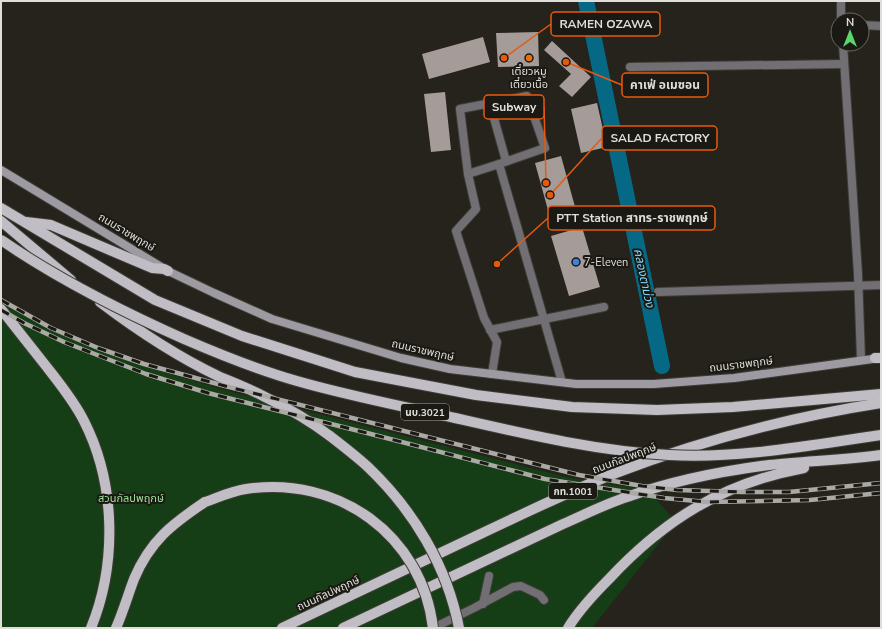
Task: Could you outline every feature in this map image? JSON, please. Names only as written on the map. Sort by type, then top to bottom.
[{"type":"main road","name":"ถนนราชพฤกษ์","points":[[1,170],[168,271],[272,318],[325,336],[401,358],[450,369],[576,384],[654,384],[734,378],[861,359],[879,358]]},
{"type":"main road","name":"นบ.3021","points":[[1,208],[22,222],[155,300],[242,336],[355,372],[476,395],[572,407],[657,410],[733,408],[881,394]]},
{"type":"main road","points":[[1,221],[82,288],[157,342],[185,359],[218,376],[265,396],[314,424],[368,467],[383,482],[406,510],[425,538],[443,572],[450,590],[459,628]]},
{"type":"main road","points":[[22,222],[51,225],[152,268],[164,269],[168,271]]},
{"type":"main road","name":"นบ.3021","points":[[1,240],[75,285],[121,309],[178,336],[261,370],[333,391],[528,435],[626,452],[671,455],[737,454],[881,435]]},
{"type":"main road","points":[[1,309],[71,399],[84,421],[94,443],[101,466],[107,493],[110,542],[105,581],[100,603],[91,628]]},
{"type":"main road","name":"ถนนกัลปพฤกษ์","points":[[282,628],[558,497],[612,475],[658,458],[768,427],[821,414],[881,403]]},
{"type":"main road","name":"กท.1001","points":[[342,628],[563,524],[627,497],[663,486],[737,470],[881,455]]},
{"type":"main road","points":[[568,628],[597,592],[623,564],[648,541],[676,520],[706,501],[762,478],[792,470],[857,458]]},
{"type":"main road","points":[[116,628],[143,561],[164,532],[205,502],[231,492],[245,489],[272,487],[298,489],[336,499],[363,512],[383,528],[399,545],[418,574],[426,593],[433,628]]},
{"type":"street","points":[[841,1],[841,12]]},
{"type":"street","points":[[870,25],[881,26]]},
{"type":"street","points":[[843,52],[859,285],[861,359]]},
{"type":"street","points":[[630,67],[844,64]]},
{"type":"street","points":[[468,174],[545,148],[527,96],[460,109],[468,174],[476,209],[456,231],[484,318],[497,342],[492,374]]},
{"type":"street","points":[[490,104],[502,163],[562,382]]},
{"type":"street","points":[[658,292],[881,285]]},
{"type":"street","points":[[490,330],[604,307]]},
{"type":"street","points":[[483,604],[489,576]]},
{"type":"street","points":[[433,628],[517,586],[521,586],[540,595],[544,600]]},
{"type":"green space","name":"สวนกัลปพฤกษ์","points":[[1,301],[65,336],[150,368],[228,391],[566,477],[648,490],[676,522],[592,628],[1,628]]},
{"type":"building","points":[[538,32],[539,66],[498,67],[496,33]]},
{"type":"building","points":[[483,37],[490,62],[429,79],[422,54]]},
{"type":"building","points":[[552,41],[591,77],[572,97],[559,86],[571,74],[544,50]]},
{"type":"building","points":[[445,92],[451,150],[431,152],[424,94]]},
{"type":"building","points":[[597,103],[607,147],[581,153],[571,109]]},
{"type":"building","points":[[561,156],[577,214],[551,221],[535,163]]},
{"type":"building","name":"7-Eleven","points":[[582,227],[600,287],[569,296],[551,236]]},
{"type":"waterway","name":"คลองตาม่วง","points":[[586,1],[662,366]]},
{"type":"railway","points":[[1,300],[51,328],[98,348],[144,364],[225,386],[579,475],[642,486],[677,490],[741,492],[789,492],[881,483]]},
{"type":"railway","points":[[1,310],[64,342],[146,374],[208,393],[545,479],[664,498],[707,502],[810,500],[881,493]]},
{"type":"place","name":"RAMEN OZAWA","points":[[504,58]]},
{"type":"place","name":"เตี๋ยวหมู เตี๋ยวเนื้อ","points":[[529,58]]},
{"type":"place","name":"คาเฟ่ อเมซอน","points":[[566,62]]},
{"type":"place","name":"Subway","points":[[546,183]]},
{"type":"place","name":"SALAD FACTORY","points":[[550,195]]},
{"type":"place","name":"7-Eleven","points":[[576,262]]},
{"type":"place","name":"PTT Station สาทร-ราชพฤกษ์","points":[[497,264]]}]
